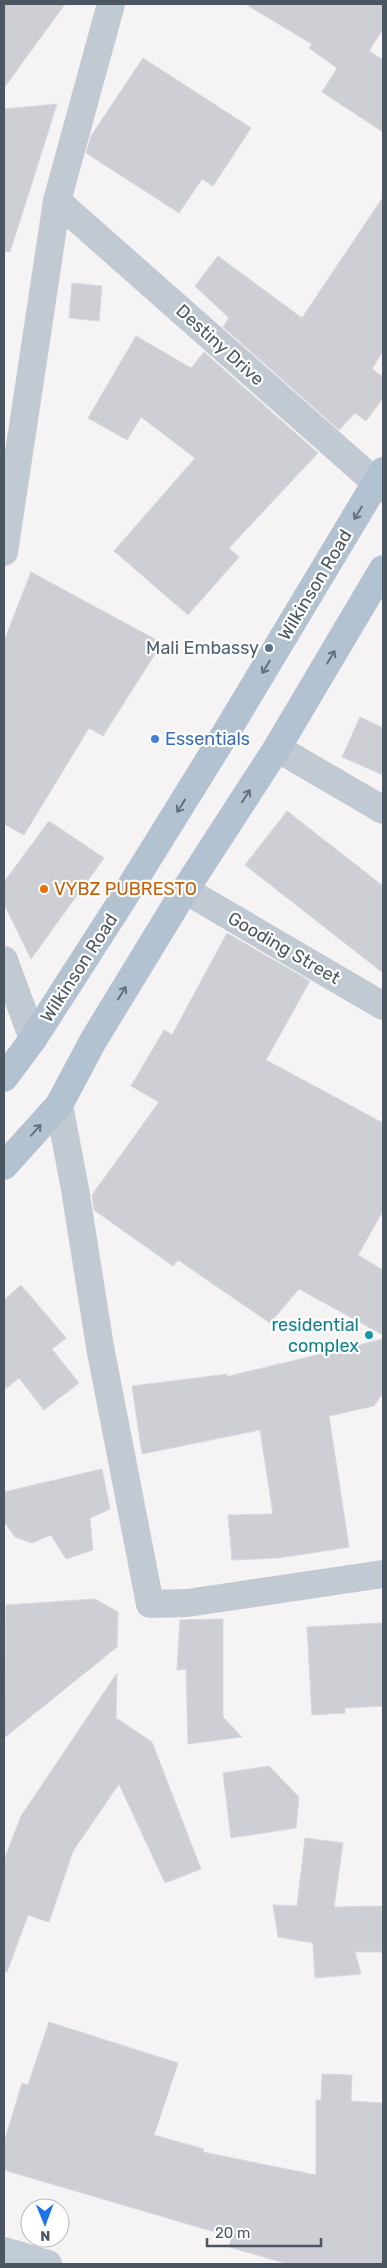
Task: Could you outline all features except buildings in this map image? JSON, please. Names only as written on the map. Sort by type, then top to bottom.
[{"type":"main road","name":"Wilkinson Road","points":[[4,1078],[33,1039],[227,731],[381,481]]},
{"type":"main road","points":[[4,1166],[59,1104],[92,1041],[185,890],[277,748],[383,569]]},
{"type":"main road","points":[[4,2251],[48,2264]]},
{"type":"street","points":[[4,552],[57,200],[111,4]]},
{"type":"street","name":"Destiny Drive","points":[[57,200],[381,481]]},
{"type":"street","points":[[277,748],[383,810]]},
{"type":"street","name":"Gooding Street","points":[[185,890],[383,1006]]},
{"type":"street","points":[[4,960],[33,1039]]},
{"type":"street","points":[[59,1104],[75,1189],[100,1347],[150,1604],[187,1602],[383,1574]]},
{"type":"place","name":"Mali Embassy","points":[[269,648]]},
{"type":"place","name":"Essentials","points":[[155,739]]},
{"type":"place","name":"VYBZ PUBRESTO","points":[[44,889]]},
{"type":"place","name":"residential complex","points":[[369,1335]]}]
